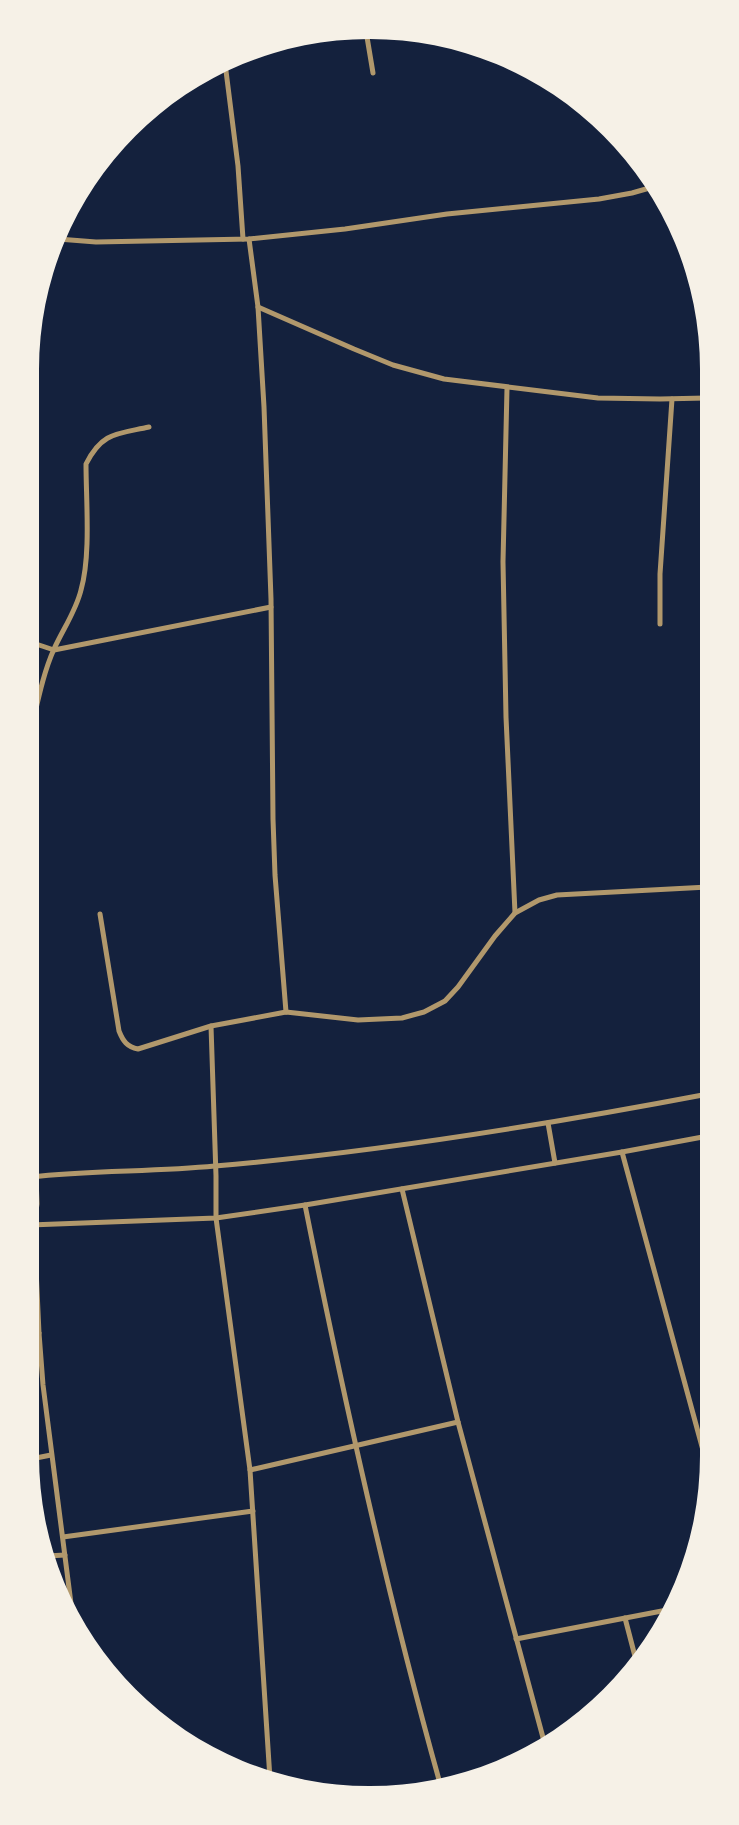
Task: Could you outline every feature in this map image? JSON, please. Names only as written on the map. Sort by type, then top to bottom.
[{"type":"street","points":[[367,39],[373,73]]},
{"type":"street","points":[[226,72],[246,239],[258,307],[270,535],[273,837],[286,1012]]},
{"type":"street","points":[[65,240],[96,242],[246,239],[345,229],[447,214],[599,199],[632,194],[647,189]]},
{"type":"street","points":[[258,307],[354,349],[393,364],[444,379],[598,398],[700,398]]},
{"type":"street","points":[[507,388],[503,562],[506,717],[515,913]]},
{"type":"street","points":[[660,624],[660,574],[672,399]]},
{"type":"street","points":[[39,696],[54,650],[73,613],[81,590],[86,560],[86,464],[93,450],[101,441],[115,434],[149,427]]},
{"type":"street","points":[[39,645],[54,650],[271,607]]},
{"type":"street","points":[[100,914],[119,1031],[122,1040],[130,1048],[138,1049],[211,1026],[286,1012],[358,1020],[402,1018],[424,1012],[445,1001],[458,987],[495,936],[515,913],[539,900],[558,895],[700,887]]},
{"type":"street","points":[[211,1026],[216,1218],[250,1470],[269,1771]]},
{"type":"street","points":[[39,1176],[216,1166],[340,1153],[548,1123],[700,1095]]},
{"type":"street","points":[[548,1123],[555,1163]]},
{"type":"street","points":[[39,1225],[216,1218],[304,1205],[700,1137]]},
{"type":"street","points":[[622,1152],[700,1436]]},
{"type":"street","points":[[402,1188],[458,1422],[543,1737]]},
{"type":"street","points":[[304,1205],[356,1446],[414,1691],[439,1779]]},
{"type":"street","points":[[39,1342],[51,1455],[71,1597]]},
{"type":"street","points":[[250,1470],[458,1422]]},
{"type":"street","points":[[39,1457],[51,1455]]},
{"type":"street","points":[[63,1537],[253,1511]]},
{"type":"street","points":[[54,1555],[66,1554]]},
{"type":"street","points":[[516,1639],[661,1611]]},
{"type":"street","points":[[625,1618],[634,1654]]}]
